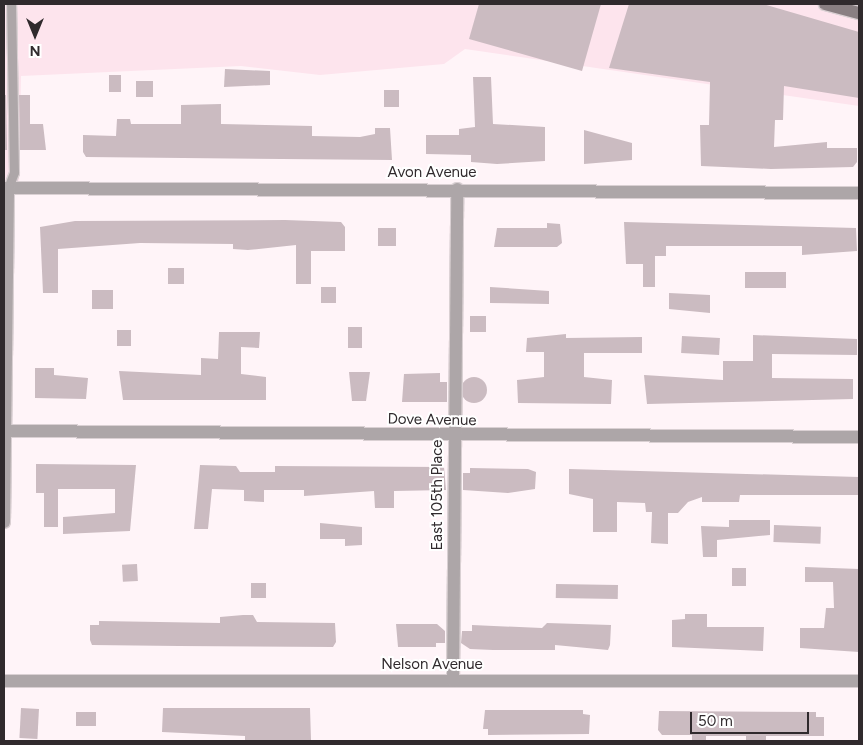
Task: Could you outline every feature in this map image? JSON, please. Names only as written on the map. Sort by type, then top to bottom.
[{"type":"street","points":[[825,4],[859,13]]},
{"type":"street","points":[[4,522],[6,188]]},
{"type":"street","name":"Avon Avenue","points":[[6,188],[457,189],[859,194]]},
{"type":"street","name":"East 105th Place","points":[[453,681],[457,189]]},
{"type":"street","name":"Dove Avenue","points":[[5,430],[455,437],[859,437]]},
{"type":"street","name":"Nelson Avenue","points":[[4,681],[859,681]]},
{"type":"lane","points":[[6,188],[14,172],[15,84],[8,63],[11,4]]},
{"type":"shaded area","points":[[4,4],[859,4],[859,106],[465,49],[444,64],[320,75],[241,66],[21,76],[19,188],[4,188]]},
{"type":"building","points":[[479,4],[601,4],[582,71],[469,39]]},
{"type":"building","points":[[629,4],[763,4],[859,32],[859,98],[784,86],[783,120],[775,120],[774,147],[827,142],[827,148],[857,148],[857,162],[853,167],[771,169],[701,166],[700,125],[709,125],[710,82],[609,68]]},
{"type":"building","points":[[225,69],[270,71],[270,85],[224,87]]},
{"type":"building","points":[[109,75],[121,75],[121,92],[109,92]]},
{"type":"building","points":[[473,77],[491,77],[493,124],[545,127],[545,161],[497,164],[471,162],[471,155],[426,154],[426,135],[459,135],[459,129],[475,127]]},
{"type":"building","points":[[136,81],[153,81],[153,97],[136,97]]},
{"type":"building","points":[[384,90],[399,90],[399,107],[384,107]]},
{"type":"building","points":[[4,95],[6,95],[7,150],[4,150]]},
{"type":"building","points":[[19,95],[30,95],[30,124],[43,124],[46,150],[20,150]]},
{"type":"building","points":[[221,104],[221,124],[312,126],[312,136],[360,137],[375,134],[375,128],[390,128],[392,160],[86,157],[83,152],[83,135],[116,136],[117,119],[130,119],[131,124],[181,124],[181,105]]},
{"type":"building","points":[[584,130],[632,143],[632,160],[584,164]]},
{"type":"building","points":[[285,220],[341,222],[345,227],[345,251],[311,251],[311,284],[296,284],[296,245],[248,250],[233,249],[233,244],[140,243],[58,249],[58,293],[43,293],[40,227],[75,221]]},
{"type":"building","points":[[624,222],[856,228],[857,251],[802,255],[802,246],[666,246],[666,256],[655,256],[655,287],[643,287],[643,264],[626,264]]},
{"type":"building","points":[[547,223],[560,224],[562,243],[557,247],[494,247],[497,228],[547,228]]},
{"type":"building","points":[[378,228],[396,228],[396,246],[378,246]]},
{"type":"building","points":[[168,268],[184,268],[184,284],[168,284]]},
{"type":"building","points":[[745,272],[786,272],[786,288],[745,288]]},
{"type":"building","points":[[321,287],[336,287],[336,303],[321,303]]},
{"type":"building","points":[[490,287],[549,291],[549,304],[490,303]]},
{"type":"building","points":[[92,290],[113,290],[113,309],[92,309]]},
{"type":"building","points":[[669,293],[710,295],[710,313],[669,309]]},
{"type":"building","points":[[470,316],[486,316],[486,332],[470,332]]},
{"type":"building","points":[[348,327],[362,327],[362,348],[348,348]]},
{"type":"building","points":[[117,330],[131,330],[131,346],[117,346]]},
{"type":"building","points":[[219,332],[260,332],[259,348],[241,347],[241,374],[266,377],[266,400],[123,400],[119,371],[201,375],[201,358],[218,359]]},
{"type":"building","points":[[566,334],[566,338],[642,337],[642,353],[584,353],[584,377],[612,380],[611,404],[518,403],[517,380],[544,377],[544,352],[526,352],[527,338]]},
{"type":"building","points":[[753,335],[857,339],[857,355],[772,354],[772,378],[853,379],[853,399],[647,404],[644,375],[723,380],[723,361],[753,361]]},
{"type":"building","points":[[682,336],[720,338],[719,355],[681,353]]},
{"type":"building","points":[[35,368],[54,368],[54,375],[88,378],[86,399],[35,398]]},
{"type":"building","points":[[349,372],[370,372],[366,401],[352,401]]},
{"type":"building","points":[[440,373],[440,382],[447,382],[447,402],[402,402],[404,374]]},
{"type":"building","points":[[474,377],[483,381],[487,390],[483,399],[474,403],[465,399],[461,390],[465,381]]},
{"type":"building","points":[[36,464],[136,465],[130,531],[63,534],[63,517],[115,513],[115,489],[58,489],[58,527],[44,527],[44,493],[36,493]]},
{"type":"building","points":[[200,465],[236,466],[240,472],[275,472],[275,466],[444,467],[446,490],[394,491],[394,508],[375,508],[374,491],[304,496],[304,490],[264,490],[264,502],[244,501],[244,490],[212,489],[208,529],[194,529]]},
{"type":"building","points":[[470,468],[528,469],[536,472],[535,489],[508,493],[463,490],[463,473],[470,473]]},
{"type":"building","points":[[569,469],[859,477],[859,495],[740,495],[739,502],[702,502],[702,497],[688,502],[678,513],[668,513],[668,544],[651,543],[652,512],[646,512],[645,503],[617,502],[617,532],[593,532],[593,499],[569,494]]},
{"type":"building","points":[[729,520],[770,520],[770,535],[717,540],[717,557],[703,557],[701,526],[729,527]]},
{"type":"building","points":[[320,523],[362,527],[362,545],[345,546],[345,539],[320,539]]},
{"type":"building","points":[[774,525],[821,527],[820,544],[773,542]]},
{"type":"building","points":[[137,564],[138,581],[123,582],[122,565]]},
{"type":"building","points":[[805,567],[859,569],[859,652],[800,648],[800,628],[824,628],[826,608],[834,608],[833,582],[805,582]]},
{"type":"building","points":[[732,568],[746,568],[746,586],[732,586]]},
{"type":"building","points":[[251,583],[266,583],[266,598],[251,598]]},
{"type":"building","points":[[556,584],[618,585],[618,599],[556,598]]},
{"type":"building","points":[[685,614],[707,614],[707,627],[764,627],[763,651],[672,647],[672,620],[685,619]]},
{"type":"building","points":[[253,615],[257,622],[335,623],[336,642],[333,647],[179,646],[92,645],[90,640],[90,625],[99,625],[99,621],[220,623],[220,617]]},
{"type":"building","points":[[547,623],[611,625],[610,645],[608,650],[555,645],[555,650],[493,650],[470,649],[461,643],[462,631],[472,631],[472,625],[542,628]]},
{"type":"building","points":[[396,624],[437,624],[445,631],[445,643],[436,643],[436,647],[398,647]]},
{"type":"building","points":[[21,708],[39,709],[37,739],[19,738]]},
{"type":"building","points":[[163,708],[310,708],[311,740],[245,741],[245,736],[162,732]]},
{"type":"building","points":[[485,710],[583,710],[583,714],[590,715],[589,734],[488,735],[488,729],[483,729]]},
{"type":"building","points":[[659,711],[816,712],[816,717],[824,717],[824,736],[766,736],[766,741],[746,741],[746,736],[706,736],[706,741],[692,741],[692,735],[662,735],[658,730]]},
{"type":"building","points":[[76,712],[96,712],[96,726],[76,726]]}]
